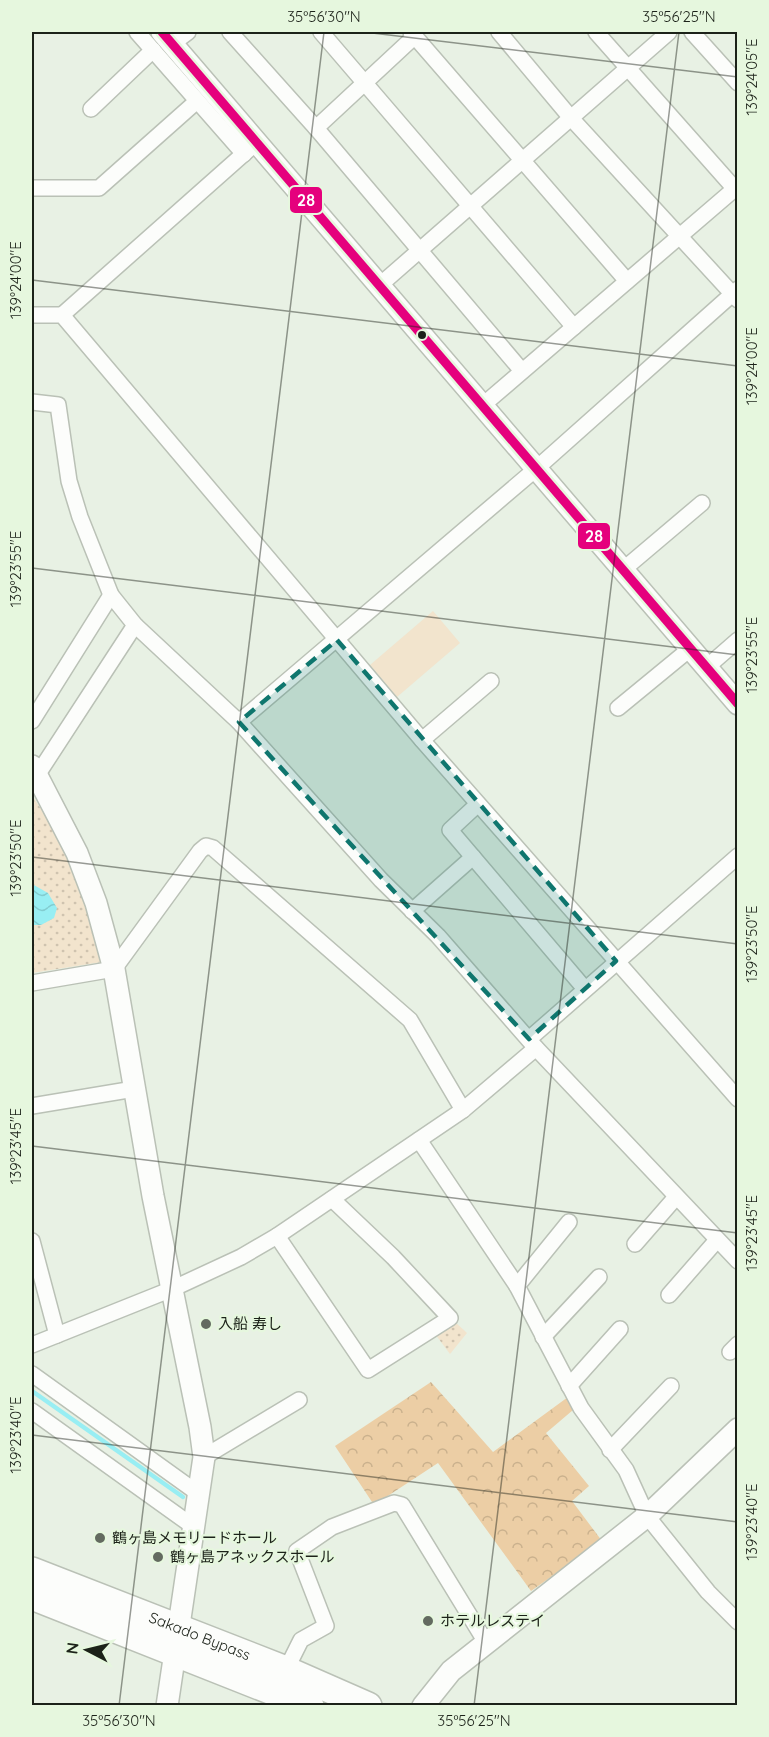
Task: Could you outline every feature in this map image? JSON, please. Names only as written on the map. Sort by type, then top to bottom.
[{"type":"highway","name":"Sakado Bypass","points":[[32,1571],[310,1706]]},
{"type":"highway","name":"Sakado Bypass","points":[[32,1596],[286,1670],[368,1706]]},
{"type":"street","points":[[137,32],[169,39],[250,148]]},
{"type":"street","points":[[230,32],[316,128],[522,371]]},
{"type":"street","points":[[321,32],[472,204],[574,327]]},
{"type":"street","points":[[239,723],[736,294],[571,118],[499,32]]},
{"type":"street","points":[[483,405],[736,188],[596,32]]},
{"type":"street","points":[[380,285],[669,32]]},
{"type":"street","points":[[692,32],[737,81]]},
{"type":"street","points":[[316,128],[366,84],[413,34],[627,281]]},
{"type":"street","points":[[169,39],[197,101],[250,148],[380,285],[738,704]]},
{"type":"street","points":[[91,109],[169,39]]},
{"type":"street","points":[[32,188],[99,188],[197,101]]},
{"type":"street","points":[[32,315],[63,315],[250,148]]},
{"type":"street","points":[[63,315],[422,740],[738,1099]]},
{"type":"street","points":[[32,402],[58,405],[72,490],[80,517],[111,595],[135,626],[239,723],[532,1044],[738,1261]]},
{"type":"street","points":[[624,569],[702,502]]},
{"type":"street","points":[[32,721],[111,595]]},
{"type":"street","points":[[135,626],[33,770],[77,853],[96,903],[114,969],[134,1089],[204,1457],[167,1706]]},
{"type":"street","points":[[707,667],[738,640]]},
{"type":"street","points":[[618,708],[691,648]]},
{"type":"street","points":[[422,740],[491,681]]},
{"type":"street","points":[[478,804],[450,830],[585,989]]},
{"type":"street","points":[[32,983],[114,969],[200,851],[206,846],[213,848],[410,1020],[463,1110]]},
{"type":"street","points":[[32,1345],[241,1257],[333,1199],[463,1110],[585,989],[738,856]]},
{"type":"street","points":[[412,911],[473,857]]},
{"type":"street","points":[[32,1106],[134,1089]]},
{"type":"street","points":[[419,1140],[517,1286],[569,1386],[610,1450],[626,1470],[647,1516],[708,1592],[738,1622]]},
{"type":"street","points":[[635,1244],[676,1197]]},
{"type":"street","points":[[277,1236],[368,1370],[450,1318],[393,1257],[333,1199]]},
{"type":"street","points":[[517,1286],[569,1222]]},
{"type":"street","points":[[669,1295],[717,1240]]},
{"type":"street","points":[[32,1241],[57,1335]]},
{"type":"street","points":[[543,1337],[599,1277]]},
{"type":"street","points":[[569,1386],[620,1329]]},
{"type":"street","points":[[32,1374],[199,1494]]},
{"type":"street","points":[[610,1450],[671,1386]]},
{"type":"street","points":[[204,1457],[299,1400]]},
{"type":"street","points":[[32,1412],[194,1527]]},
{"type":"street","points":[[423,1706],[452,1671],[647,1516],[738,1429]]},
{"type":"street","points":[[286,1670],[301,1640],[326,1626],[297,1551],[332,1527],[394,1503],[402,1505],[487,1644]]},
{"type":"highlighted area","points":[[337,640],[616,961],[529,1039],[239,722]]},
{"type":"shaded area","points":[[433,611],[460,643],[397,697],[370,665]]},
{"type":"shaded area","points":[[32,795],[68,851],[88,908],[102,962],[32,973]]},
{"type":"shaded area","points":[[454,1321],[467,1333],[450,1354],[435,1334]]},
{"type":"green space","points":[[431,1382],[493,1452],[568,1397],[573,1410],[546,1433],[589,1486],[572,1501],[602,1541],[531,1591],[438,1463],[374,1505],[335,1446]]},
{"type":"water","points":[[32,884],[48,893],[57,908],[54,918],[41,925],[32,925]]},
{"type":"waterway","points":[[32,1391],[183,1497]]},
{"type":"transit line","name":"28","points":[[162,32],[738,704]]},
{"type":"place","name":"入船 寿し","points":[[206,1324]]},
{"type":"place","name":"鶴ヶ島メモリードホール","points":[[100,1538]]},
{"type":"place","name":"鶴ヶ島アネックスホール","points":[[158,1557]]},
{"type":"place","name":"ホテルレステイ","points":[[428,1621]]}]
